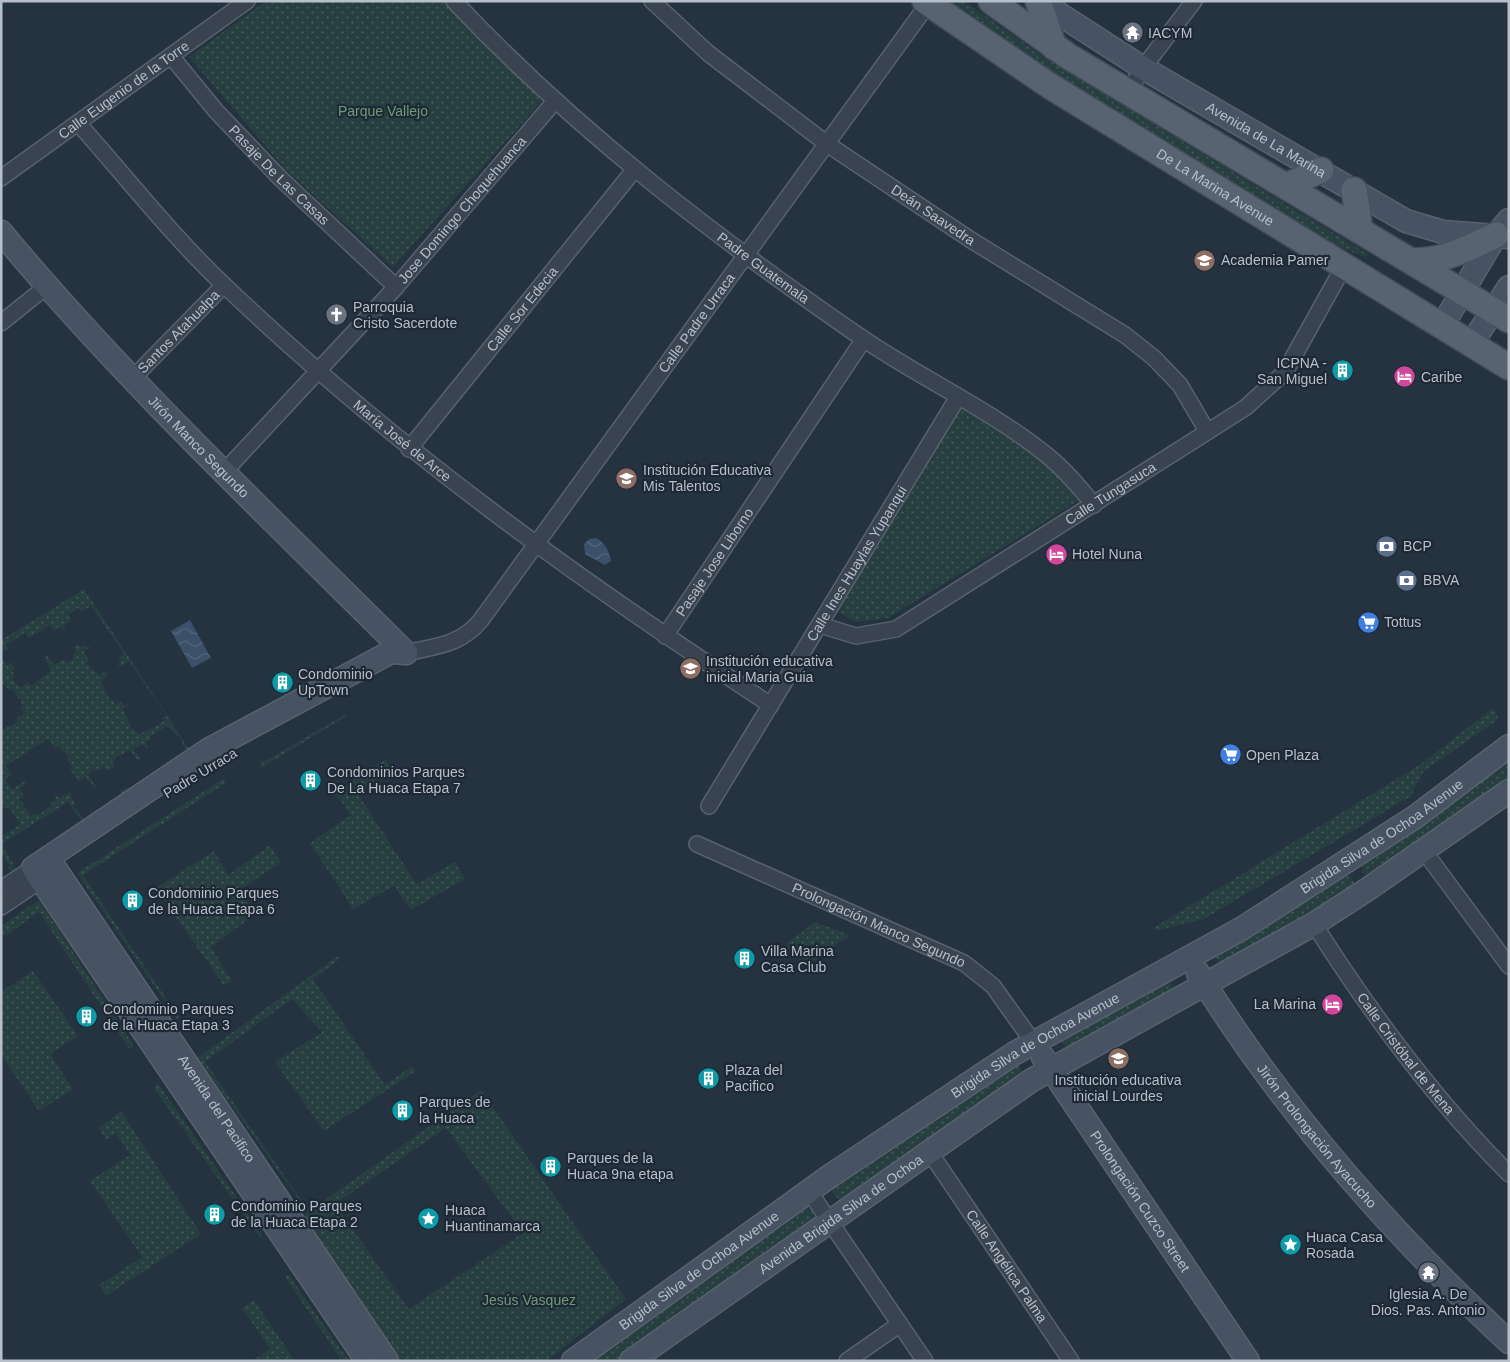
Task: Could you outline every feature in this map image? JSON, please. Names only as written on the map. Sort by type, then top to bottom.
[{"type":"main road","points":[[991,1],[1054,47],[1501,315]]},
{"type":"main road","points":[[1038,1],[1054,47]]},
{"type":"main road","name":"De La Marina Avenue","points":[[927,3],[1050,86],[1509,367]]},
{"type":"main road","points":[[1286,186],[1321,170]]},
{"type":"main road","points":[[1354,190],[1360,230]]},
{"type":"main road","points":[[1412,261],[1438,260],[1450,257],[1505,231]]},
{"type":"street","name":"Calle Eugenio de la Torre","points":[[1,178],[247,1]]},
{"type":"street","name":"Padre Guatemala","points":[[454,1],[555,101],[635,169],[746,256],[864,339],[1025,438],[1050,457],[1069,475],[1094,505]]},
{"type":"street","name":"Deán Saavedra","points":[[652,1],[708,53],[827,144],[971,240],[1125,335],[1154,358],[1180,385],[1207,431]]},
{"type":"street","name":"Avenida de La Marina","points":[[1038,1],[1143,68],[1406,220],[1443,232],[1505,231]]},
{"type":"street","points":[[1128,92],[1143,68],[1194,1]]},
{"type":"street","name":"Calle Padre Urraca","points":[[535,545],[746,256],[927,3]]},
{"type":"street","name":"Pasaje De Las Casas","points":[[171,56],[216,111],[280,178],[336,233],[396,287]]},
{"type":"street","name":"Jose Domingo Choquehuanca","points":[[224,472],[396,287],[555,101]]},
{"type":"street","name":"María José de Arce","points":[[78,124],[224,285],[409,449],[535,545],[665,636],[771,704]]},
{"type":"street","name":"Calle Sor Edecia","points":[[409,449],[635,169]]},
{"type":"street","points":[[1442,326],[1463,291],[1505,231]]},
{"type":"street","name":"Jirón Manco Segundo","points":[[1,232],[47,286],[133,378],[406,654]]},
{"type":"street","name":"Calle Tungasuca","points":[[820,625],[856,636],[896,629],[1245,408],[1285,372],[1344,266]]},
{"type":"street","name":"Santos Atahualpa","points":[[133,378],[224,285]]},
{"type":"street","points":[[1,323],[47,286]]},
{"type":"street","points":[[1471,344],[1501,315],[1509,287]]},
{"type":"street","name":"Pasaje Jose Liborno","points":[[665,636],[864,339]]},
{"type":"street","name":"Calle Ines Huaylas Yupanqui","points":[[709,806],[958,397]]},
{"type":"street","name":"Padre Urraca","points":[[1,889],[44,869],[202,769],[351,691],[400,662],[406,654],[454,641],[471,632],[535,545]]},
{"type":"street","name":"Brigida Silva de Ochoa Avenue","points":[[572,1361],[809,1191],[1033,1042],[1241,929],[1415,817],[1509,746]]},
{"type":"street","name":"Brigida Silva de Ochoa Avenue","points":[[1050,1068],[1205,985],[1314,924],[1368,889],[1428,858],[1509,791]]},
{"type":"street","name":"Prolongación Manco Segundo","points":[[697,844],[964,963],[993,986],[1033,1042]]},
{"type":"street","points":[[1428,858],[1508,962]]},
{"type":"street","points":[[1349,861],[1368,889]]},
{"type":"street","name":"Padre Urraca","points":[[1,907],[44,869]]},
{"type":"street","name":"Avenida del Pacifico","points":[[44,869],[367,1361]]},
{"type":"street","name":"Avenida del Pacifico","points":[[44,869],[387,1361]]},
{"type":"street","name":"Calle Cristóbal de Mena","points":[[1314,924],[1386,1030],[1478,1143],[1509,1174]]},
{"type":"street","name":"Jirón Prolongación Ayacucho","points":[[1188,958],[1266,1072],[1330,1156],[1418,1254],[1509,1342]]},
{"type":"street","name":"Prolongación Cuzco Street","points":[[1033,1042],[1248,1361]]},
{"type":"street","name":"Avenida Brigida Silva de Ochoa","points":[[631,1361],[830,1220],[1050,1068]]},
{"type":"street","name":"Calle Angélica Palma","points":[[929,1152],[1071,1361]]},
{"type":"street","points":[[809,1191],[925,1361]]},
{"type":"street","points":[[847,1361],[900,1324]]},
{"type":"green space","name":"Parque Vallejo","points":[[266,1],[445,1],[542,101],[393,267],[287,171],[189,57]]},
{"type":"green space","points":[[948,1],[964,1],[1044,57],[1368,254],[1366,258],[1333,244],[1040,66]]},
{"type":"green space","points":[[960,408],[1024,447],[1054,473],[1078,501],[888,618],[855,622],[837,610]]},
{"type":"green space","points":[[84,589],[195,758],[88,830],[68,802],[2,844],[22,879],[13,874],[8,868],[10,866],[1,854],[1,836],[16,828],[20,823],[8,807],[1,810],[1,730],[15,724],[18,717],[24,713],[20,707],[23,705],[12,689],[9,690],[4,684],[1,686],[1,675],[4,673],[1,669],[1,656],[7,665],[11,662],[15,669],[12,671],[15,676],[12,678],[20,688],[28,682],[31,686],[51,671],[44,656],[46,654],[54,665],[64,659],[67,662],[73,659],[72,656],[76,651],[73,646],[78,644],[81,648],[85,645],[87,648],[91,646],[84,652],[89,661],[86,663],[99,675],[106,671],[107,676],[101,681],[107,695],[116,704],[121,701],[124,706],[128,703],[129,705],[123,709],[131,727],[140,734],[164,721],[162,718],[166,715],[129,661],[120,667],[118,665],[121,662],[118,658],[124,654],[91,606],[81,612],[78,608],[68,615],[72,620],[64,625],[66,628],[62,630],[59,627],[54,631],[50,625],[29,638],[25,633],[6,645],[8,649],[1,653],[1,640]],"holes":[[[167,726],[181,739],[187,754],[130,793],[126,787],[120,791],[124,797],[87,822],[73,805],[75,804],[70,792],[59,798],[56,795],[54,797],[56,800],[50,804],[51,806],[38,815],[36,813],[31,816],[20,799],[24,795],[19,789],[27,784],[25,781],[12,789],[5,779],[12,775],[6,766],[48,739],[55,748],[59,746],[69,758],[67,760],[72,767],[70,769],[79,781],[86,777],[94,788],[96,787],[89,776],[90,772],[105,768],[107,771],[114,767],[112,763],[116,757],[130,750],[138,761],[141,759],[134,749],[143,744],[146,748],[148,747],[146,742],[151,739],[150,737]]]},
{"type":"green space","points":[[1493,708],[1498,716],[1496,721],[1423,772],[1411,796],[1204,919],[1160,930],[1152,929],[1421,764]]},
{"type":"green space","points":[[346,714],[347,716],[261,768],[260,764]]},
{"type":"green space","points":[[1509,752],[1509,778],[1373,876],[1363,873],[1361,862]]},
{"type":"green space","points":[[385,760],[392,770],[357,793],[417,884],[455,862],[465,879],[411,910],[394,886],[353,909],[310,843],[351,815],[334,792]]},
{"type":"green space","points":[[223,779],[226,783],[83,875],[179,1017],[177,1019],[77,873]]},
{"type":"green space","points":[[270,845],[281,863],[239,890],[256,914],[211,947],[232,981],[224,986],[156,888],[214,851],[228,875]]},
{"type":"green space","points":[[1342,876],[1349,876],[1354,881],[1354,887],[1223,967],[1215,956]]},
{"type":"green space","points":[[39,900],[134,1046],[129,1049],[39,912],[1,939],[1,926]]},
{"type":"green space","points":[[815,922],[850,935],[806,967],[786,944]]},
{"type":"green space","name":"Jesús Vasquez","points":[[338,956],[339,960],[313,979],[385,1085],[412,1066],[416,1071],[324,1131],[275,1062],[322,1032],[292,999],[205,1062],[309,1211],[481,1090],[626,1299],[546,1361],[401,1361],[303,1217],[308,1212],[197,1058]],"holes":[[[446,1128],[523,1233],[409,1309],[335,1204]]]},
{"type":"green space","points":[[33,971],[78,1036],[50,1054],[73,1089],[39,1111],[1,1055],[1,992]]},
{"type":"green space","points":[[1168,978],[1176,993],[1068,1052],[1060,1037]]},
{"type":"green space","points":[[1016,1062],[1025,1075],[846,1199],[839,1199],[834,1195],[832,1190],[836,1184]]},
{"type":"green space","points":[[158,1083],[263,1236],[260,1238],[153,1087]]},
{"type":"green space","points":[[121,1111],[201,1234],[106,1296],[99,1285],[142,1257],[90,1181],[130,1155],[116,1133],[106,1140],[99,1128]]},
{"type":"green space","points":[[801,1207],[812,1210],[814,1217],[811,1223],[619,1361],[588,1361]]},
{"type":"green space","points":[[288,1274],[349,1361],[342,1361],[285,1277]]},
{"type":"green space","points":[[254,1300],[295,1361],[252,1361],[270,1349],[242,1308]]},
{"type":"water","points":[[596,538],[604,544],[609,554],[611,561],[605,565],[585,554],[584,544],[589,539]]},
{"type":"water","points":[[190,620],[211,658],[192,668],[171,631]]},
{"type":"place","name":"IACYM","points":[[1132,33]]},
{"type":"place","name":"Academia Pamer","points":[[1205,260]]},
{"type":"place","name":"Parroquia Cristo Sacerdote","points":[[337,315]]},
{"type":"place","name":"ICPNA - San Miguel","points":[[1343,371]]},
{"type":"place","name":"Caribe","points":[[1405,377]]},
{"type":"place","name":"Institución Educativa Mis Talentos","points":[[627,478]]},
{"type":"place","name":"BCP","points":[[1387,546]]},
{"type":"place","name":"Hotel Nuna","points":[[1056,554]]},
{"type":"place","name":"BBVA","points":[[1407,580]]},
{"type":"place","name":"Tottus","points":[[1368,622]]},
{"type":"place","name":"Institución educativa inicial Maria Guia","points":[[690,669]]},
{"type":"place","name":"Condominio UpTown","points":[[282,682]]},
{"type":"place","name":"Open Plaza","points":[[1230,755]]},
{"type":"place","name":"Condominios Parques De La Huaca Etapa 7","points":[[311,780]]},
{"type":"place","name":"Condominio Parques de la Huaca Etapa 6","points":[[132,901]]},
{"type":"place","name":"Villa Marina Casa Club","points":[[745,959]]},
{"type":"place","name":"La Marina","points":[[1332,1004]]},
{"type":"place","name":"Condominio Parques de la Huaca Etapa 3","points":[[87,1017]]},
{"type":"place","name":"Institución educativa inicial Lourdes","points":[[1118,1058]]},
{"type":"place","name":"Plaza del Pacifico","points":[[709,1078]]},
{"type":"place","name":"Parques de la Huaca","points":[[403,1110]]},
{"type":"place","name":"Parques de la Huaca 9na etapa","points":[[551,1166]]},
{"type":"place","name":"Condominio Parques de la Huaca Etapa 2","points":[[215,1214]]},
{"type":"place","name":"Huaca Huantinamarca","points":[[429,1218]]},
{"type":"place","name":"Huaca Casa Rosada","points":[[1290,1245]]},
{"type":"place","name":"Iglesia A. De Dios. Pas. Antonio","points":[[1428,1272]]}]
